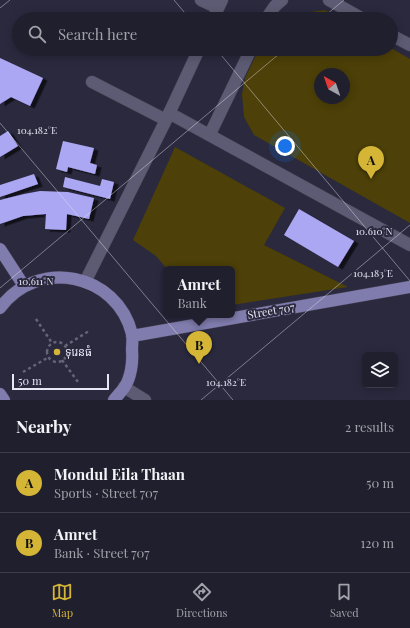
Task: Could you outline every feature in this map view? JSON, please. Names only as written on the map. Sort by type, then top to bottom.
[{"type":"main road","points":[[0,249],[24,286]]},
{"type":"main road","points":[[0,308],[13,293],[36,280],[54,277],[72,278],[85,282],[102,291],[117,305],[128,323],[132,336],[133,358],[129,377],[124,388],[114,400]]},
{"type":"main road","name":"Street 707","points":[[235,318],[410,287]]},
{"type":"main road","name":"Street 707","points":[[132,336],[234,318]]},
{"type":"main road","points":[[0,394],[4,400]]},
{"type":"street","points":[[201,0],[218,9]]},
{"type":"street","points":[[271,12],[282,0]]},
{"type":"street","points":[[330,0],[351,12]]},
{"type":"street","points":[[398,39],[410,45]]},
{"type":"street","points":[[85,282],[196,56]]},
{"type":"street","points":[[210,134],[248,56]]},
{"type":"street","points":[[92,82],[210,134],[410,245]]},
{"type":"street","points":[[124,388],[145,400]]},
{"type":"path","points":[[36,319],[52,343]]},
{"type":"path","points":[[65,346],[89,331]]},
{"type":"path","points":[[52,343],[62,343],[65,346],[67,354],[62,360],[54,362],[49,357],[47,352],[52,343]]},
{"type":"path","points":[[24,372],[49,357]]},
{"type":"path","points":[[62,360],[78,382]]},
{"type":"shaded area","points":[[325,10],[329,12],[310,12]]},
{"type":"shaded area","points":[[398,52],[410,59],[410,223],[254,135],[244,117],[242,94],[245,78],[256,56],[398,56]]},
{"type":"shaded area","points":[[175,147],[285,208],[264,245],[348,287],[235,305],[235,266],[164,266],[156,256],[133,240]]},
{"type":"building","points":[[0,58],[43,78],[30,106],[11,97],[0,104]]},
{"type":"building","points":[[8,131],[18,146],[0,157],[0,136]]},
{"type":"building","points":[[63,141],[94,148],[90,163],[97,165],[95,174],[68,167],[67,172],[56,169]]},
{"type":"building","points":[[34,174],[38,184],[0,197],[0,185]]},
{"type":"building","points":[[65,177],[100,186],[102,179],[114,182],[110,199],[63,187]]},
{"type":"building","points":[[40,191],[68,192],[94,198],[89,219],[67,214],[66,230],[45,229],[46,214],[23,216],[0,224],[0,200]]},
{"type":"building","points":[[299,209],[354,241],[338,267],[284,235]]},
{"type":"place","name":"Mondul Eila Thaan","points":[[371,179]]},
{"type":"place","name":"ទុរេនធំ","points":[[57,352]]},
{"type":"place","name":"Amret","points":[[199,364]]}]
